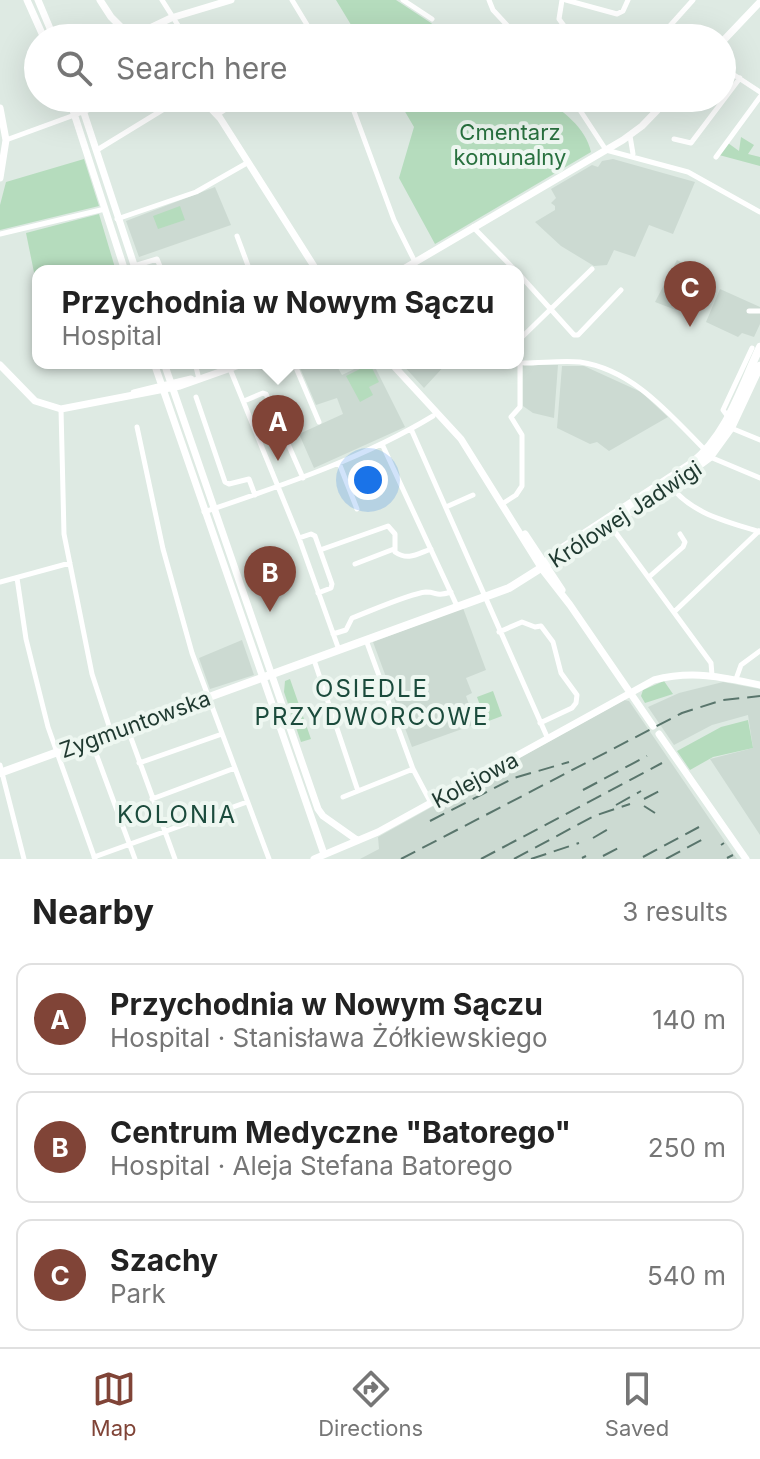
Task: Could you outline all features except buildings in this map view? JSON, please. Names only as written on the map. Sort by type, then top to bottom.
[{"type":"main road","name":"Królowej Jadwigi","points":[[555,557],[610,525],[708,454],[731,428],[756,347]]},
{"type":"main road","name":"Królowej Jadwigi","points":[[708,454],[760,366]]},
{"type":"main road","name":"Królowej Jadwigi","points":[[366,640],[509,588],[545,566],[598,524],[669,483]]},
{"type":"main road","name":"Zygmuntowska","points":[[1,770],[366,640]]},
{"type":"street","points":[[27,0],[38,24]]},
{"type":"street","points":[[100,0],[118,24]]},
{"type":"street","points":[[162,0],[176,24]]},
{"type":"street","points":[[159,24],[231,0]]},
{"type":"street","points":[[292,0],[307,24]]},
{"type":"street","points":[[403,0],[432,19]]},
{"type":"street","points":[[489,0],[493,10],[506,24]]},
{"type":"street","points":[[563,24],[559,19],[564,0],[617,14],[623,11],[628,0]]},
{"type":"street","points":[[671,24],[693,0]]},
{"type":"street","points":[[736,27],[760,2]]},
{"type":"street","points":[[33,12],[40,4],[48,24]]},
{"type":"street","points":[[716,157],[760,94],[736,76]]},
{"type":"street","points":[[736,83],[740,78]]},
{"type":"street","points":[[0,108],[6,140],[0,178]]},
{"type":"street","points":[[74,112],[123,265]]},
{"type":"street","points":[[97,150],[160,112]]},
{"type":"street","points":[[214,112],[313,265]]},
{"type":"street","points":[[217,115],[222,112]]},
{"type":"street","points":[[354,112],[394,220],[415,262]]},
{"type":"street","points":[[582,112],[606,150],[697,175],[760,212]]},
{"type":"street","points":[[410,265],[630,136],[655,112]]},
{"type":"street","points":[[674,139],[691,143],[714,112]]},
{"type":"street","points":[[6,140],[85,113],[134,265]]},
{"type":"street","points":[[630,136],[634,156]]},
{"type":"street","points":[[109,222],[187,196],[247,163]]},
{"type":"street","points":[[0,234],[105,209]]},
{"type":"street","points":[[473,227],[510,265]]},
{"type":"street","points":[[237,236],[248,265]]},
{"type":"street","points":[[144,265],[157,259],[160,265]]},
{"type":"street","points":[[524,335],[592,269]]},
{"type":"street","points":[[524,279],[574,335],[578,335],[621,290]]},
{"type":"street","points":[[749,311],[760,311]]},
{"type":"street","points":[[524,362],[578,362],[622,377],[648,393],[708,454],[760,478]]},
{"type":"street","points":[[0,365],[35,401],[61,409],[171,386],[230,369],[299,538],[339,650]]},
{"type":"street","points":[[156,369],[204,512],[266,676],[277,694],[318,809],[357,840]]},
{"type":"street","points":[[166,369],[214,508],[324,854]]},
{"type":"street","points":[[196,369],[199,379]]},
{"type":"street","points":[[297,369],[319,422]]},
{"type":"street","points":[[397,369],[461,439],[653,726]]},
{"type":"street","points":[[502,504],[516,495],[522,486],[522,435],[511,422],[511,417],[520,407],[520,369]]},
{"type":"street","points":[[244,401],[266,394],[303,478]]},
{"type":"street","points":[[196,397],[225,482],[249,479],[255,495]]},
{"type":"street","points":[[61,409],[61,491],[70,563],[92,674],[111,733]]},
{"type":"street","points":[[204,512],[339,463],[433,416]]},
{"type":"street","points":[[137,427],[163,549],[192,653],[269,859]]},
{"type":"street","points":[[731,428],[760,440]]},
{"type":"street","points":[[411,429],[548,740]]},
{"type":"street","points":[[382,444],[458,607]]},
{"type":"street","points":[[339,463],[357,509]]},
{"type":"street","points":[[669,483],[684,501],[698,510],[760,531],[674,612]]},
{"type":"street","points":[[446,507],[473,495]]},
{"type":"street","points":[[610,525],[618,511]]},
{"type":"street","points":[[515,524],[537,549],[570,605]]},
{"type":"street","points":[[598,524],[610,525],[711,663],[712,675]]},
{"type":"street","points":[[320,550],[388,526],[395,534],[394,549]]},
{"type":"street","points":[[299,538],[311,534],[315,536],[332,584],[331,588],[318,593]]},
{"type":"street","points":[[649,577],[683,547],[685,542],[680,534]]},
{"type":"street","points":[[394,549],[406,558],[431,549]]},
{"type":"street","points":[[355,564],[394,549]]},
{"type":"street","points":[[537,549],[555,557],[554,576]]},
{"type":"street","points":[[0,582],[70,563]]},
{"type":"street","points":[[17,578],[26,639],[48,727],[95,858],[247,802]]},
{"type":"street","points":[[333,634],[346,630],[352,618],[390,604],[428,592],[438,596],[451,592]]},
{"type":"street","points":[[499,632],[522,622],[541,626],[553,642],[561,673],[577,695],[572,708],[540,723]]},
{"type":"street","points":[[366,640],[413,769],[431,803]]},
{"type":"street","points":[[736,679],[741,665],[760,651]]},
{"type":"street","points":[[313,659],[358,791]]},
{"type":"street","points":[[277,694],[280,678],[287,668]]},
{"type":"street","name":"Kolejowa","points":[[314,859],[431,803],[630,692],[673,675],[712,675],[760,685]]},
{"type":"street","points":[[127,727],[175,859]]},
{"type":"street","points":[[139,763],[222,734]]},
{"type":"street","points":[[659,734],[746,859]]},
{"type":"street","points":[[91,740],[135,859]]},
{"type":"street","points":[[152,799],[235,768]]},
{"type":"street","points":[[343,797],[413,769]]},
{"type":"street","points":[[1,770],[24,859]]},
{"type":"shaded area","points":[[613,159],[695,182],[673,234],[649,225],[635,257],[614,250],[607,265],[594,266],[561,246],[535,222],[555,210],[551,203],[556,198],[551,189],[592,165],[598,167],[602,161]]},
{"type":"shaded area","points":[[215,187],[231,225],[139,257],[126,221]]},
{"type":"shaded area","points":[[677,260],[713,278],[676,310],[655,302]]},
{"type":"shaded area","points":[[720,289],[760,307],[760,324],[754,337],[742,333],[738,337],[706,322]]},
{"type":"shaded area","points":[[524,365],[558,365],[554,418],[533,413],[523,406]]},
{"type":"shaded area","points":[[562,366],[584,366],[641,392],[668,417],[609,451],[597,442],[590,444],[557,428]]},
{"type":"shaded area","points":[[301,369],[338,369],[342,375],[354,369],[376,369],[405,427],[314,468],[299,434],[343,414],[337,398],[316,405]]},
{"type":"shaded area","points":[[407,369],[441,369],[424,388]]},
{"type":"shaded area","points":[[463,608],[486,670],[466,678],[472,693],[466,696],[476,724],[412,747],[373,642]]},
{"type":"shaded area","points":[[242,640],[254,675],[210,689],[199,658]]},
{"type":"shaded area","points":[[723,682],[760,689],[760,835],[710,759],[753,748],[748,715],[712,725],[674,745],[648,707],[679,693]]},
{"type":"shaded area","points":[[624,700],[629,701],[737,859],[360,859],[379,849],[378,837]]},
{"type":"green space","points":[[336,0],[396,0],[432,24],[351,24]]},
{"type":"green space","name":"Cmentarz komunalny","points":[[405,112],[562,112],[584,135],[591,152],[435,244],[399,178],[414,127]]},
{"type":"green space","points":[[741,137],[754,145],[748,154],[760,157],[760,166],[719,155],[728,143],[739,151]]},
{"type":"green space","points":[[84,159],[99,206],[0,230],[0,205],[6,182]]},
{"type":"green space","points":[[180,206],[185,220],[158,229],[153,216]]},
{"type":"green space","points":[[99,214],[114,265],[33,265],[26,233]]},
{"type":"green space","points":[[360,369],[372,369],[379,382],[369,387],[373,395],[360,402],[346,376]]},
{"type":"green space","points":[[290,679],[311,739],[301,742],[284,692],[285,681]]},
{"type":"green space","points":[[664,681],[673,694],[645,703],[641,696],[643,690]]},
{"type":"green space","points":[[493,691],[502,716],[486,722],[477,697]]},
{"type":"green space","points":[[748,720],[753,748],[713,757],[690,770],[677,751],[721,727]]},
{"type":"railway","points":[[401,859],[682,713],[723,700],[760,696]]},
{"type":"railway","points":[[583,790],[647,756]]},
{"type":"railway","points":[[430,821],[514,778],[569,762]]},
{"type":"railway","points":[[481,859],[662,763]]},
{"type":"railway","points":[[644,799],[665,788]]},
{"type":"railway","points":[[616,805],[641,791]]},
{"type":"railway","points":[[514,859],[594,816],[630,804]]},
{"type":"railway","points":[[644,806],[655,813]]},
{"type":"railway","points":[[593,838],[612,827]]},
{"type":"railway","points":[[643,857],[699,827]]},
{"type":"railway","points":[[666,859],[705,838]]},
{"type":"railway","points":[[531,859],[579,843]]},
{"type":"railway","points":[[603,856],[622,846]]},
{"type":"railway","points":[[727,858],[733,855]]},
{"type":"railway","points":[[582,858],[586,856]]},
{"type":"place","name":"Szachy","points":[[690,327]]},
{"type":"place","name":"Przychodnia w Nowym Sączu","points":[[278,461]]},
{"type":"place","name":"Centrum Medyczne \"Batorego\"","points":[[270,612]]},
{"type":"district","name":"OSIEDLE PRZYDWORCOWE","points":[[372,703]]},
{"type":"district","name":"KOLONIA","points":[[177,815]]}]
